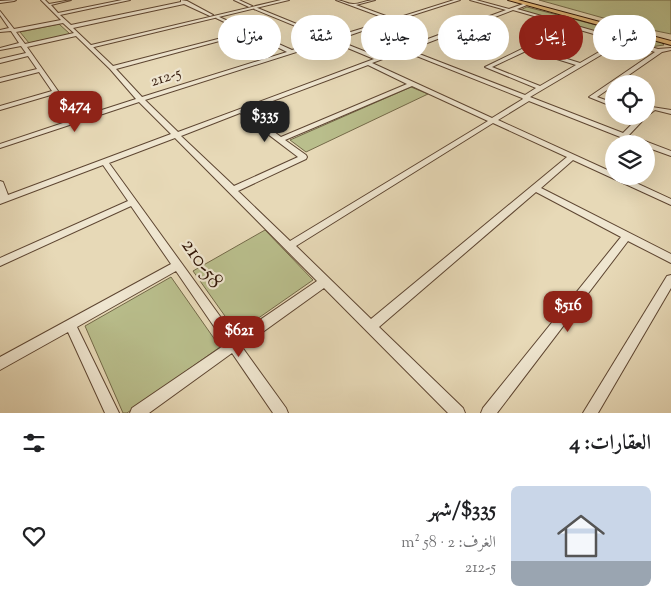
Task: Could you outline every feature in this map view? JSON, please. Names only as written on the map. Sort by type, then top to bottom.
[{"type":"main road","points":[[511,0],[671,41]]},
{"type":"main road","points":[[519,0],[671,41]]},
{"type":"street","points":[[0,2],[14,0]]},
{"type":"street","points":[[43,0],[112,68],[140,99],[458,413]]},
{"type":"street","points":[[48,5],[69,0]]},
{"type":"street","points":[[58,14],[128,0]]},
{"type":"street","points":[[236,0],[291,23]]},
{"type":"street","points":[[253,7],[275,0]]},
{"type":"street","points":[[89,45],[287,0]]},
{"type":"street","points":[[338,0],[380,15]]},
{"type":"street","points":[[353,5],[373,0]]},
{"type":"street","name":"212-5","points":[[410,15],[458,0]]},
{"type":"street","points":[[472,0],[530,15]]},
{"type":"street","points":[[70,26],[184,1],[218,16]]},
{"type":"street","points":[[428,41],[526,4]]},
{"type":"street","points":[[0,12],[2,18],[13,30],[76,121]]},
{"type":"street","points":[[0,31],[65,21]]},
{"type":"street","points":[[0,49],[77,34]]},
{"type":"street","points":[[112,68],[218,40]]},
{"type":"street","points":[[628,75],[667,51]]},
{"type":"street","name":"212-5","points":[[0,146],[140,99],[291,52]]},
{"type":"street","points":[[519,52],[488,68],[540,88]]},
{"type":"street","points":[[0,61],[29,54]]},
{"type":"street","points":[[428,58],[621,135]]},
{"type":"street","points":[[289,246],[526,100],[525,97],[593,58]]},
{"type":"street","points":[[0,184],[3,200],[378,60]]},
{"type":"street","points":[[565,60],[581,65]]},
{"type":"street","points":[[368,64],[605,172]]},
{"type":"street","points":[[0,80],[40,70]]},
{"type":"street","points":[[280,140],[411,84]]},
{"type":"street","points":[[605,89],[592,97],[605,102]]},
{"type":"street","points":[[0,108],[56,92]]},
{"type":"street","points":[[655,108],[671,112]]},
{"type":"street","points":[[233,190],[303,157],[241,111]]},
{"type":"street","points":[[625,135],[635,125]]},
{"type":"street","points":[[655,148],[671,154]]},
{"type":"street","points":[[370,327],[572,157]]},
{"type":"street","name":"210-58","points":[[105,162],[281,413]]},
{"type":"street","points":[[634,185],[671,202]]},
{"type":"street","points":[[535,188],[671,259]]},
{"type":"street","points":[[0,262],[133,202]]},
{"type":"street","points":[[488,413],[628,236]]},
{"type":"street","points":[[0,364],[177,265]]},
{"type":"street","points":[[590,413],[671,279]]},
{"type":"street","points":[[137,413],[324,281]]},
{"type":"street","points":[[70,325],[112,413]]},
{"type":"green space","points":[[539,0],[671,0],[671,34],[656,31],[656,15],[593,15]]},
{"type":"green space","points":[[527,7],[558,15],[538,15],[520,10]]},
{"type":"green space","points":[[583,22],[593,24],[593,31],[583,28]]},
{"type":"green space","points":[[59,24],[70,34],[29,43],[20,32]]},
{"type":"green space","points":[[656,41],[661,42],[664,45],[656,46]]},
{"type":"green space","points":[[411,87],[428,94],[306,152],[290,140]]},
{"type":"green space","points":[[265,230],[313,280],[237,333],[193,271]]},
{"type":"green space","points":[[171,277],[220,347],[127,413],[123,413],[85,326]]}]
